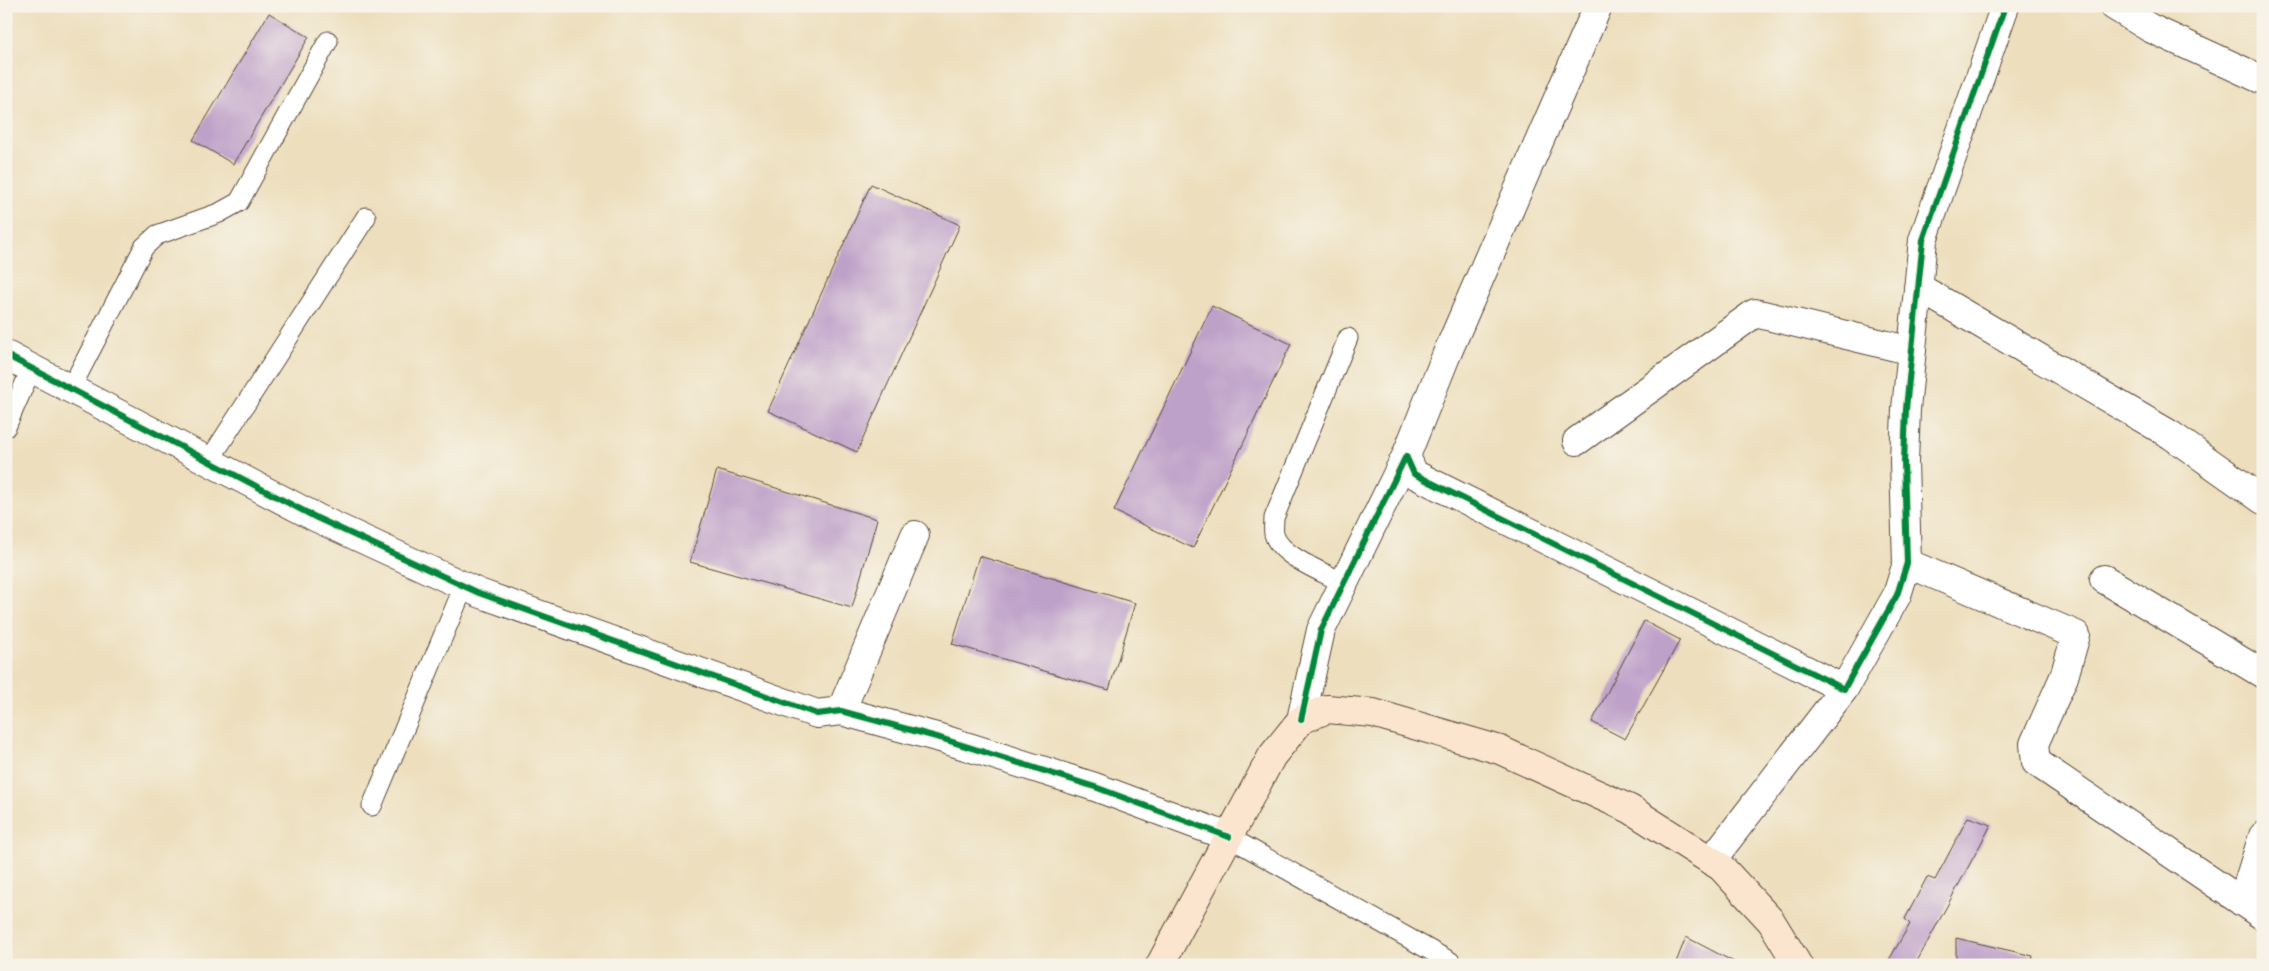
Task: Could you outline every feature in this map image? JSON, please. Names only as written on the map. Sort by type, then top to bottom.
[{"type":"street","points":[[1160,965],[1272,756],[1301,720],[1321,630],[1406,456],[1446,356],[1598,6]]},
{"type":"street","points":[[1711,860],[1844,689],[1897,595],[1907,563],[1904,462],[1923,240],[2005,6]]},
{"type":"street","points":[[2114,6],[2150,28],[2263,80]]},
{"type":"street","points":[[1918,287],[2171,435],[2263,500]]},
{"type":"street","points":[[1577,441],[1755,313],[1912,352]]},
{"type":"street","points":[[6,355],[317,518],[464,586],[817,714],[841,710],[940,738],[1095,787],[1228,837]]},
{"type":"street","points":[[1406,456],[1414,474],[1844,689]]},
{"type":"street","points":[[841,710],[915,535]]},
{"type":"street","points":[[1907,563],[2076,635],[2064,677],[2034,744],[2036,762],[2252,909],[2263,836]]},
{"type":"street","points":[[2104,579],[2263,674]]},
{"type":"street","points":[[1301,720],[1327,709],[1373,713],[1500,750],[1630,809],[1721,867],[1771,921],[1798,965]]},
{"type":"lane","points":[[71,388],[144,246],[157,235],[219,214],[239,202],[328,41]]},
{"type":"lane","points":[[209,461],[366,217]]},
{"type":"lane","points":[[1344,583],[1296,558],[1283,549],[1274,535],[1274,518],[1348,338]]},
{"type":"lane","points":[[6,427],[32,367]]},
{"type":"lane","points":[[372,806],[464,586]]},
{"type":"lane","points":[[1228,837],[1451,962]]},
{"type":"building","points":[[269,13],[309,37],[233,164],[193,140]]},
{"type":"building","points":[[871,184],[960,225],[857,452],[768,411]]},
{"type":"building","points":[[1212,306],[1291,344],[1193,548],[1114,511]]},
{"type":"building","points":[[717,470],[877,519],[852,608],[690,562]]},
{"type":"building","points":[[979,556],[1135,603],[1109,690],[952,644]]},
{"type":"building","points":[[1644,621],[1680,640],[1625,739],[1592,722]]},
{"type":"building","points":[[1968,817],[1991,825],[1915,965],[1886,965],[1910,924],[1905,919],[1927,877],[1935,880]]},
{"type":"building","points":[[1686,937],[1740,965],[1675,965]]},
{"type":"building","points":[[1956,938],[2033,956],[2031,965],[1956,965]]},
{"type":"cycle path","points":[[1301,720],[1321,630],[1406,456],[1414,474],[1844,689],[1897,595],[1907,563],[1904,462],[1906,409],[1923,240],[2005,6]]},
{"type":"cycle path","points":[[6,355],[317,518],[479,593],[817,714],[841,711],[940,738],[1095,787],[1229,837]]}]
